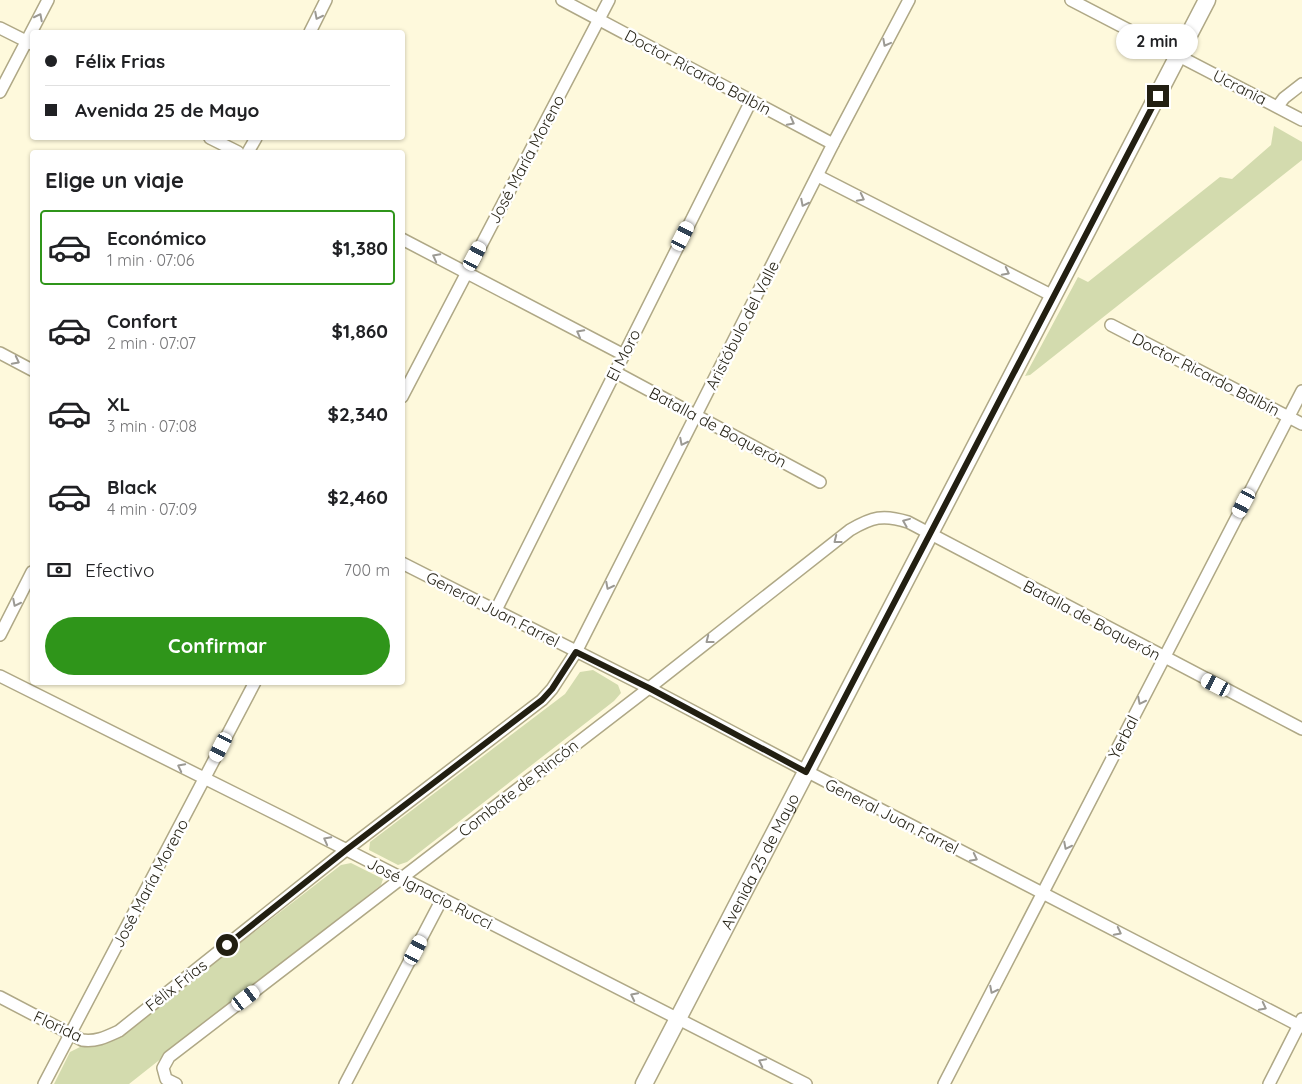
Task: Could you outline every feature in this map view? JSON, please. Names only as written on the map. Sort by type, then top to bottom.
[{"type":"main road","name":"Avenida 25 de Mayo","points":[[644,1084],[1207,0]]},
{"type":"street","points":[[35,30],[48,0]]},
{"type":"street","points":[[311,30],[326,0]]},
{"type":"street","name":"Doctor Ricardo Balbín","points":[[562,0],[833,144]]},
{"type":"street","name":"José María Moreno","points":[[405,392],[608,0]]},
{"type":"street","name":"Aristóbulo del Valle","points":[[576,652],[833,144],[909,0]]},
{"type":"street","name":"Ucrania","points":[[1070,0],[1302,120]]},
{"type":"street","points":[[0,28],[29,43],[0,92]]},
{"type":"street","points":[[1278,106],[1284,98],[1302,84]]},
{"type":"street","name":"El Moro","points":[[496,610],[752,101]]},
{"type":"street","points":[[214,140],[234,150]]},
{"type":"street","points":[[818,176],[1053,296]]},
{"type":"street","points":[[405,241],[624,355]]},
{"type":"street","name":"Doctor Ricardo Balbín","points":[[1111,325],[1302,424]]},
{"type":"street","points":[[0,353],[30,369]]},
{"type":"street","name":"Batalla de Boquerón","points":[[615,372],[820,482]]},
{"type":"street","name":"Yerbal","points":[[944,1084],[1302,391]]},
{"type":"street","name":"Batalla de Boquerón","points":[[880,517],[893,517],[908,522],[1302,729]]},
{"type":"street","name":"Combate de Rincón","points":[[176,1084],[166,1079],[163,1068],[169,1057],[649,688],[850,530],[864,522],[880,517]]},
{"type":"street","name":"General Juan Farrel","points":[[405,564],[649,688],[806,772],[1301,1024]]},
{"type":"street","points":[[0,635],[30,576]]},
{"type":"street","name":"Félix Frias","points":[[119,1031],[346,850],[542,700],[552,689],[576,652]]},
{"type":"street","name":"José Ignacio Rucci","points":[[0,676],[288,820],[806,1084]]},
{"type":"street","name":"José María Moreno","points":[[44,1084],[252,685]]},
{"type":"street","points":[[345,1084],[442,899]]},
{"type":"street","name":"Florida","points":[[0,997],[82,1040],[92,1041],[119,1031]]},
{"type":"street","points":[[1269,1084],[1301,1024]]},
{"type":"green space","points":[[1274,126],[1302,142],[1302,160],[1030,375],[1025,376],[1078,277],[1088,282],[1220,177],[1232,179],[1271,145]]},
{"type":"green space","points":[[593,670],[618,685],[621,693],[614,701],[407,862],[398,865],[369,850],[370,842],[565,694],[580,672]]},
{"type":"green space","points":[[351,863],[383,879],[381,885],[129,1084],[54,1084],[70,1052],[80,1047],[97,1045],[121,1035],[341,865]]},
{"type":"route","points":[[227,945],[346,850],[542,700],[552,689],[576,652],[649,688],[806,772],[1158,96]]}]
